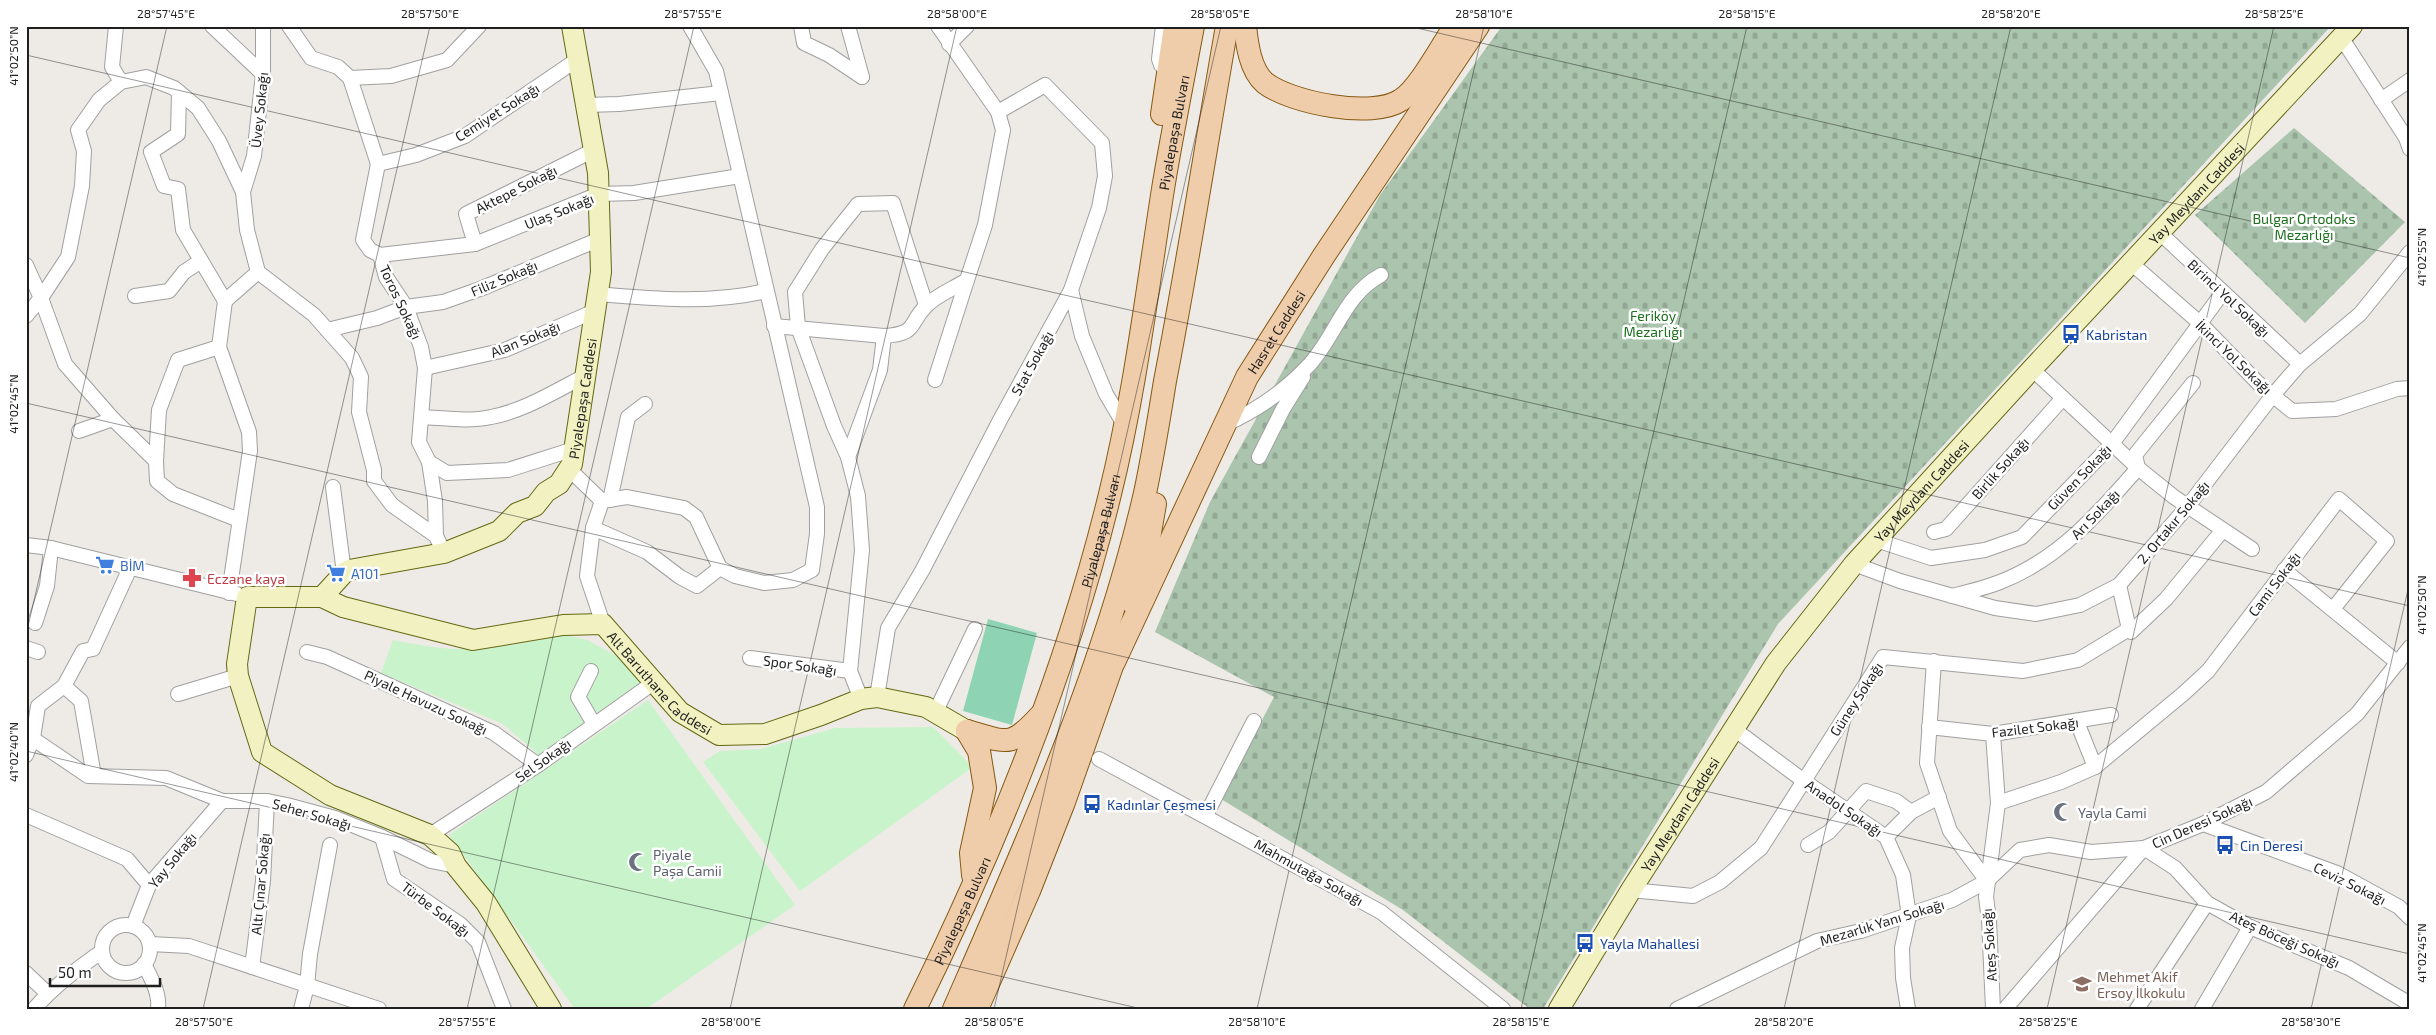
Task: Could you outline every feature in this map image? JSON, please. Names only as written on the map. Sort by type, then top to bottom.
[{"type":"main road","points":[[1163,187],[1159,158],[1159,134],[1175,26]]},
{"type":"main road","name":"Piyalepaşa Bulvarı","points":[[915,1009],[962,914],[1045,711],[1070,635],[1107,505],[1125,426],[1163,187],[1192,26]]},
{"type":"main road","points":[[954,1009],[1040,808],[1089,677],[1113,606],[1144,493],[1176,327],[1227,26]]},
{"type":"main road","points":[[1246,26],[1247,46],[1254,66],[1264,82],[1289,95],[1365,109],[1384,108],[1395,104],[1411,92],[1455,26]]},
{"type":"main road","name":"Hasret Caddesi","points":[[1114,662],[1247,377],[1272,335],[1478,26]]},
{"type":"main road","points":[[977,1009],[1029,891],[1114,662],[1148,544],[1170,407],[1176,327]]},
{"type":"main road","points":[[967,731],[1006,742],[1020,736],[1045,711]]},
{"type":"main road","points":[[967,731],[979,751],[985,788],[971,853],[973,884]]},
{"type":"street","points":[[116,26],[112,67],[121,82]]},
{"type":"street","points":[[212,26],[263,74]]},
{"type":"street","name":"Üvey Sokağı","points":[[243,192],[254,156],[263,74],[263,26]]},
{"type":"street","points":[[289,26],[311,58],[338,67],[350,78],[378,164]]},
{"type":"street","points":[[350,78],[391,76],[447,60],[479,26]]},
{"type":"street","name":"Piyalepaşa Caddesi","points":[[344,573],[440,544],[499,531],[517,513],[535,506],[546,492],[559,484],[569,469],[574,449],[601,272],[594,150],[572,26]]},
{"type":"street","points":[[569,469],[606,501],[627,498],[684,508],[696,517],[720,568],[734,576],[764,583],[793,580],[812,570],[817,534],[817,507],[716,71],[690,26]]},
{"type":"street","points":[[801,26],[804,43],[829,55],[862,77],[848,26]]},
{"type":"street","points":[[935,380],[985,225],[1003,130],[998,112],[938,26]]},
{"type":"street","points":[[949,44],[967,26]]},
{"type":"street","points":[[1163,26],[1159,59],[1167,77]]},
{"type":"street","points":[[2346,31],[2381,100],[2410,149]]},
{"type":"street","name":"Yay Meydanı Caddesi","points":[[1559,1009],[1776,663],[1854,564],[2346,31]]},
{"type":"street","name":"Cemiyet Sokağı","points":[[378,164],[416,155],[465,136],[578,60]]},
{"type":"street","points":[[26,316],[42,298],[68,257],[82,186],[84,151],[78,130],[99,100],[121,82],[146,77],[174,88],[198,108],[219,141],[243,192],[246,230],[258,272],[314,315],[352,358],[361,378],[359,412],[374,470],[374,481],[392,505],[440,544]]},
{"type":"street","points":[[2381,100],[2410,80]]},
{"type":"street","name":"Stat Sokağı","points":[[869,698],[888,628],[922,571],[1000,420],[1071,290],[1100,208],[1105,176],[1102,143],[1046,85],[998,112]]},
{"type":"street","points":[[179,92],[178,134],[150,152],[164,186],[178,189],[183,230],[225,301],[219,347],[249,432],[250,451],[238,520],[237,664],[238,676],[262,752],[330,795],[430,835],[450,853],[456,866],[486,903],[551,1009]]},
{"type":"street","points":[[586,105],[619,104],[721,93]]},
{"type":"street","name":"Aktepe Sokağı","points":[[475,244],[466,214],[594,150]]},
{"type":"street","name":"Toros Sokağı","points":[[378,164],[363,240],[370,250],[380,255],[386,277],[406,307],[421,347],[425,368],[420,442],[429,462],[440,544]]},
{"type":"street","name":"Ulaş Sokağı","points":[[380,255],[475,244],[598,194],[634,193],[740,176]]},
{"type":"street","points":[[926,305],[893,203],[858,204],[822,248],[795,292],[798,327],[834,426],[848,457],[858,496],[862,550],[850,672],[869,698],[926,707],[967,731]]},
{"type":"street","name":"Birinci Yol Sokağı","points":[[2160,232],[2300,364]]},
{"type":"street","name":"Filiz Sokağı","points":[[327,330],[377,318],[406,307],[443,302],[480,289],[600,239]]},
{"type":"street","name":"2. Ortakır Sokağı","points":[[1854,564],[1900,581],[1995,608],[2036,614],[2080,605],[2120,585],[2188,506],[2273,395],[2300,364],[2360,314],[2410,252]]},
{"type":"street","points":[[134,296],[169,292],[184,272],[201,261]]},
{"type":"street","name":"İkinci Yol Sokağı","points":[[2131,263],[2201,324],[2253,378],[2292,411],[2336,409],[2398,389],[2410,388]]},
{"type":"street","points":[[26,265],[42,298],[65,364],[113,419],[156,461]]},
{"type":"street","points":[[225,301],[258,272]]},
{"type":"street","points":[[1259,457],[1283,409],[1353,299],[1368,282],[1381,274]]},
{"type":"street","points":[[774,326],[884,336],[900,335],[914,326],[926,305],[967,280]]},
{"type":"street","points":[[1071,290],[1082,336],[1106,394],[1125,426]]},
{"type":"street","points":[[596,303],[736,298],[766,291]]},
{"type":"street","name":"Güven Sokağı","points":[[1876,540],[1931,558],[1985,550],[2022,537],[2111,444],[2223,292]]},
{"type":"street","name":"Alan Sokağı","points":[[425,368],[505,350],[596,303]]},
{"type":"street","points":[[848,457],[880,370],[884,336]]},
{"type":"street","points":[[219,347],[178,360],[159,410],[156,461],[157,481],[173,494],[238,520]]},
{"type":"street","points":[[1226,424],[1252,413],[1311,363]]},
{"type":"street","points":[[2032,369],[2138,468],[2222,531],[2252,549]]},
{"type":"street","points":[[422,418],[463,419],[490,417],[518,409],[585,376]]},
{"type":"street","name":"Arı Sokağı","points":[[1952,596],[2001,582],[2046,559],[2076,535],[2104,507],[2138,468],[2135,456],[2193,383]]},
{"type":"street","name":"Birlik Sokağı","points":[[1934,532],[1946,529],[2063,398]]},
{"type":"street","points":[[603,624],[587,576],[593,528],[606,501],[628,417],[645,404]]},
{"type":"street","points":[[79,430],[113,419]]},
{"type":"street","points":[[429,462],[447,473],[508,470],[574,449]]},
{"type":"street","points":[[26,545],[50,548],[238,595],[322,598],[344,573],[333,487]]},
{"type":"street","name":"Cami Sokağı","points":[[1998,802],[2061,782],[2095,767],[2183,694],[2208,671],[2339,499],[2387,541],[2333,609]]},
{"type":"street","points":[[593,528],[647,552],[680,577],[696,586],[720,568]]},
{"type":"street","points":[[2131,632],[2166,599],[2222,531]]},
{"type":"street","points":[[35,623],[48,586],[50,548]]},
{"type":"street","points":[[26,755],[38,706],[64,686],[83,651],[93,649],[130,568]]},
{"type":"street","points":[[2284,570],[2398,663]]},
{"type":"street","name":"Güney Sokağı","points":[[1632,890],[1694,896],[1720,882],[1761,848],[1883,657],[2023,671],[2078,660],[2129,629],[2120,585]]},
{"type":"street","name":"Alt Baruthane Caddesi","points":[[322,598],[343,607],[472,640],[563,625],[603,624],[680,712],[719,735],[765,734],[869,698]]},
{"type":"street","points":[[936,713],[975,629]]},
{"type":"street","name":"Cin Deresi Sokağı","points":[[2005,1009],[2144,848],[2203,824],[2266,792],[2357,714],[2410,647]]},
{"type":"street","name":"Piyale Havuzu Sokağı","points":[[308,652],[327,657],[494,733],[538,765]]},
{"type":"street","name":"Spor Sokağı","points":[[750,658],[850,672]]},
{"type":"street","points":[[1934,661],[1927,763],[1950,831],[1987,881]]},
{"type":"street","points":[[591,671],[578,697],[594,724]]},
{"type":"street","points":[[178,694],[238,676]]},
{"type":"street","name":"Sel Sokağı","points":[[430,835],[538,765],[653,683]]},
{"type":"street","points":[[64,686],[81,701],[94,776]]},
{"type":"street","name":"Fazilet Sokağı","points":[[1929,727],[1993,734],[2077,722],[2111,715]]},
{"type":"street","points":[[1206,815],[1254,722]]},
{"type":"street","points":[[2077,722],[2095,767]]},
{"type":"street","name":"Anadol Sokağı","points":[[1734,729],[1804,781],[1886,837],[1903,875],[1908,916],[1902,948],[1903,978],[1908,1009]]},
{"type":"street","points":[[1987,881],[1998,802],[1993,734]]},
{"type":"street","name":"Seher Sokağı","points":[[30,736],[88,776],[166,778],[222,801],[267,801],[335,818],[382,837],[431,861],[456,866]]},
{"type":"street","name":"Mahmutağa Sokağı","points":[[1100,759],[1206,815],[1381,912],[1503,1009]]},
{"type":"street","points":[[1808,845],[1829,832],[1866,790],[1896,801],[1910,812]]},
{"type":"street","points":[[1886,837],[1910,812],[1939,797]]},
{"type":"street","name":"Yay Sokağı","points":[[133,926],[149,885],[222,801]]},
{"type":"street","name":"Altı Çınar Sokağı","points":[[252,967],[263,881],[267,801]]},
{"type":"street","points":[[26,815],[127,860],[149,885]]},
{"type":"street","name":"Ceviz Sokağı","points":[[2203,824],[2337,873],[2399,907],[2410,918]]},
{"type":"street","name":"Türbe Sokağı","points":[[382,837],[394,879],[460,924],[478,942],[504,1009]]},
{"type":"street","points":[[301,1009],[307,986],[310,954],[330,845]]},
{"type":"street","name":"Mezarlık Yanı Sokağı","points":[[1677,1009],[1817,941],[1861,931],[1952,900],[1987,881],[2020,850],[2049,845],[2091,852],[2144,848]]},
{"type":"street","name":"Ateş Böceği Sokağı","points":[[2144,848],[2175,868],[2207,902],[2250,927],[2349,968],[2410,1004]]},
{"type":"street","name":"Ateş Sokağı","points":[[1987,881],[1986,896],[1990,930],[1993,1009]]},
{"type":"street","points":[[2137,1009],[2207,902]]},
{"type":"street","points":[[122,925],[133,926],[141,930],[150,944],[150,952],[144,964],[131,972],[117,971],[104,960],[101,952],[102,941],[113,928],[122,925]]},
{"type":"street","points":[[2202,1009],[2250,927]]},
{"type":"street","points":[[150,944],[189,946],[379,1009]]},
{"type":"street","points":[[34,1009],[48,993],[75,970],[101,952]]},
{"type":"street","points":[[144,964],[154,985],[159,1002],[158,1009]]},
{"type":"street","points":[[26,973],[48,993]]},
{"type":"green space","name":"Feriköy Mezarlığı","points":[[1502,26],[2331,26],[1778,624],[1543,1009],[1530,1009],[1403,910],[1221,799],[1274,697],[1155,632],[1210,502],[1380,195]]},
{"type":"green space","name":"Bulgar Ortodoks Mezarlığı","points":[[2294,128],[2405,222],[2305,323],[2195,215]]},
{"type":"green space","points":[[988,619],[1037,633],[1012,725],[963,711]]},
{"type":"green space","points":[[566,635],[587,640],[617,656],[640,683],[539,755],[503,724],[381,673],[393,640],[439,648],[469,649],[511,645]]},
{"type":"green space","points":[[648,700],[795,905],[646,1009],[575,1009],[449,835]]},
{"type":"green space","points":[[933,727],[973,767],[800,891],[703,762],[720,751],[761,749],[835,728]]},
{"type":"place","name":"Kabristan","points":[[2071,334]]},
{"type":"place","name":"BİM","points":[[105,565]]},
{"type":"place","name":"A101","points":[[336,573]]},
{"type":"place","name":"Eczane kaya","points":[[192,578]]},
{"type":"place","name":"Kadınlar Çeşmesi","points":[[1092,804]]},
{"type":"place","name":"Yayla Cami","points":[[2063,812]]},
{"type":"place","name":"Cin Deresi","points":[[2225,845]]},
{"type":"place","name":"Piyale Paşa Camii","points":[[638,862]]},
{"type":"place","name":"Yayla Mahallesi","points":[[1585,943]]},
{"type":"place","name":"Mehmet Akif Ersoy İlkokulu","points":[[2082,984]]}]
